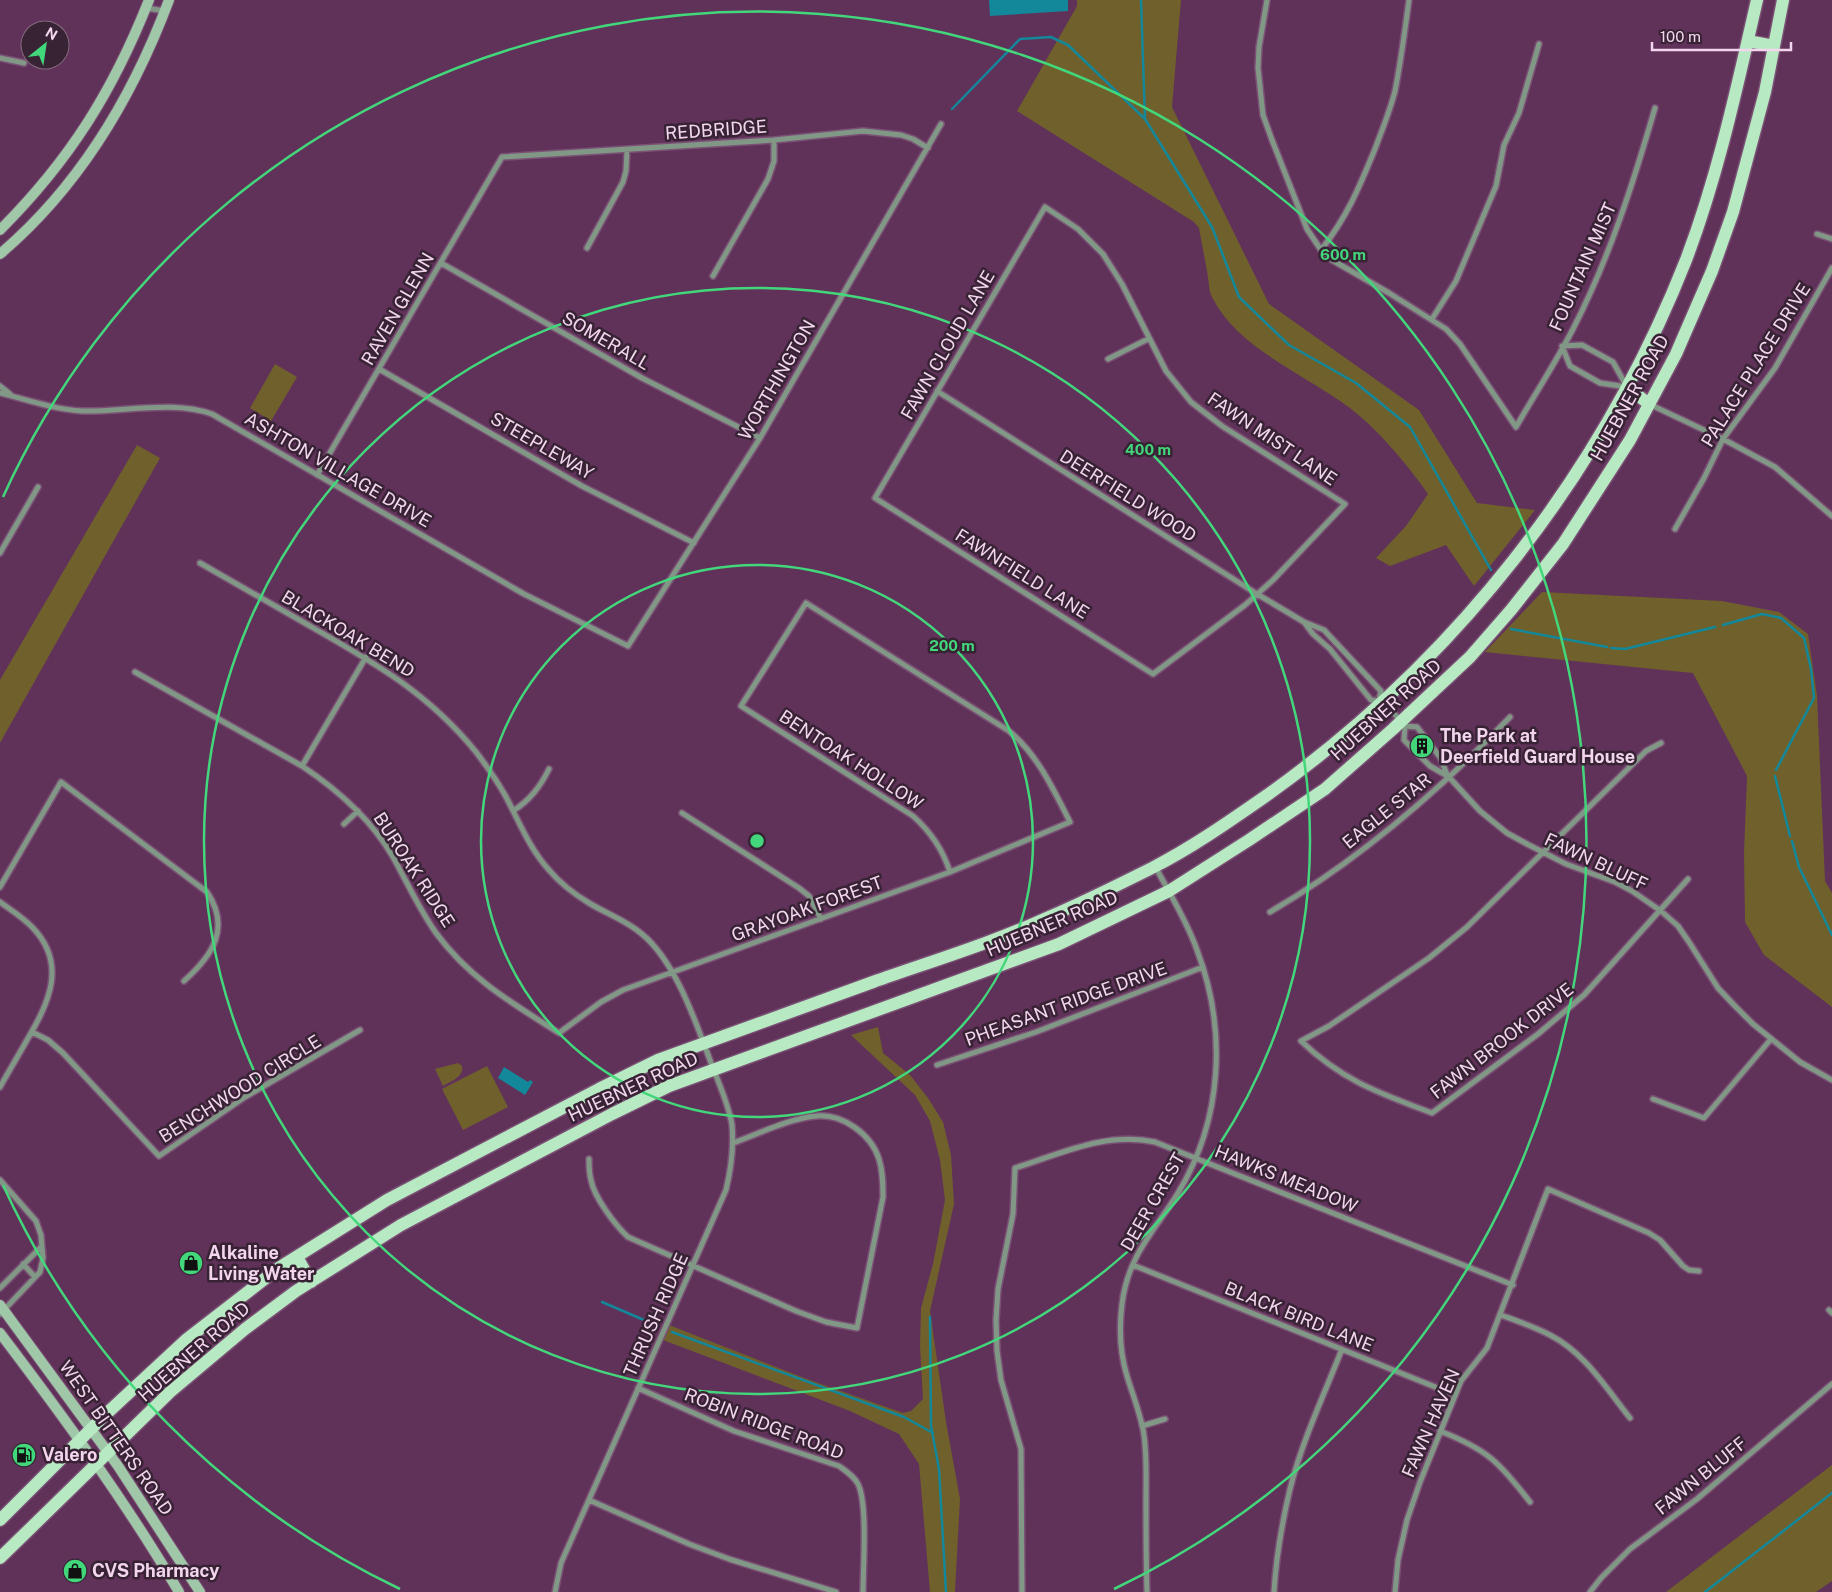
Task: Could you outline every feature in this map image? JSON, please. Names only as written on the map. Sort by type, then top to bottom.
[{"type":"main road","points":[[0,254],[14,243],[57,198],[95,148],[127,95],[154,38],[169,0]]},
{"type":"main road","name":"HUEBNER ROAD","points":[[0,1520],[79,1441],[187,1339],[280,1267],[387,1200],[649,1064],[1047,918],[1155,866],[1225,825],[1307,767],[1449,637],[1487,595],[1528,544],[1606,425],[1654,333],[1686,260],[1706,204],[1757,0]]},
{"type":"main road","name":"HUEBNER ROAD","points":[[0,1558],[170,1392],[245,1329],[311,1282],[402,1225],[485,1180],[669,1086],[993,970],[1059,944],[1169,891],[1324,789],[1403,724],[1470,657],[1550,561],[1630,440],[1676,354],[1712,271],[1733,212],[1765,92],[1783,0]]},
{"type":"main road","points":[[0,230],[42,185],[79,137],[111,86],[148,4]]},
{"type":"main road","points":[[1748,41],[1774,46]]},
{"type":"main road","points":[[1626,387],[1649,404]]},
{"type":"main road","points":[[297,1258],[311,1282]]},
{"type":"main road","name":"WEST BITTERS ROAD","points":[[1,1310],[92,1429],[200,1592]]},
{"type":"main road","name":"WEST BITTERS ROAD","points":[[0,1333],[95,1464],[180,1592]]},
{"type":"street","points":[[1267,0],[1259,47],[1258,68],[1263,115],[1307,229],[1321,250],[1339,265],[1432,319],[1456,281],[1496,186],[1504,145],[1520,113],[1539,44]]},
{"type":"street","points":[[1321,250],[1339,228],[1359,190],[1385,122],[1396,84],[1410,0]]},
{"type":"street","points":[[148,4],[164,11]]},
{"type":"street","points":[[0,58],[20,62]]},
{"type":"street","name":"FOUNTAIN MIST","points":[[1432,319],[1446,329],[1460,344],[1516,427],[1573,329],[1606,256],[1642,155],[1655,108]]},
{"type":"street","name":"WORTHINGTON","points":[[628,646],[760,438],[941,124]]},
{"type":"street","name":"REDBRIDGE","points":[[502,158],[774,140],[863,130],[901,135],[913,139],[928,148]]},
{"type":"street","points":[[713,276],[768,179],[774,161],[774,140]]},
{"type":"street","points":[[587,248],[623,182],[626,171],[627,150]]},
{"type":"street","name":"RAVEN GLENN","points":[[317,475],[502,158]]},
{"type":"street","name":"FAWN MIST LANE","points":[[1045,207],[1078,229],[1103,254],[1122,284],[1148,339],[1166,371],[1178,387],[1206,415],[1345,504],[1258,594]]},
{"type":"street","name":"FAWN CLOUD LANE","points":[[875,498],[1045,207]]},
{"type":"street","points":[[1817,234],[1832,239]]},
{"type":"street","name":"SOMERALL","points":[[441,263],[650,382],[760,438]]},
{"type":"street","name":"PALACE PLACE DRIVE","points":[[1675,530],[1701,485],[1722,439],[1775,368],[1832,268]]},
{"type":"street","points":[[1108,359],[1148,339]]},
{"type":"street","points":[[1582,345],[1613,362],[1626,387],[1600,383],[1570,366],[1562,346],[1582,345]]},
{"type":"street","name":"STEEPLEWAY","points":[[379,369],[582,486],[694,542]]},
{"type":"street","name":"ASHTON VILLAGE DRIVE","points":[[0,386],[12,396]]},
{"type":"street","name":"DEERFIELD WOOD","points":[[937,391],[1258,594],[1304,622],[1318,626],[1330,634],[1381,692],[1380,701],[1371,700],[1330,649],[1312,634],[1304,622]]},
{"type":"street","name":"ASHTON VILLAGE DRIVE","points":[[0,393],[50,407],[83,411],[186,407],[219,418],[524,594],[628,646]]},
{"type":"street","points":[[1649,404],[1775,467],[1832,516]]},
{"type":"street","points":[[0,553],[38,487]]},
{"type":"street","name":"FAWNFIELD LANE","points":[[875,498],[1153,674],[1258,594]]},
{"type":"street","name":"BLACKOAK BEND","points":[[200,563],[366,657],[399,679],[430,704],[477,754],[504,793],[528,843],[549,871],[590,904],[619,918],[643,934],[658,950],[672,972],[704,1043]]},
{"type":"street","name":"BENTOAK HOLLOW","points":[[950,872],[936,840],[913,816],[741,706],[806,603],[1019,738],[1034,757],[1070,822]]},
{"type":"street","points":[[302,766],[366,657]]},
{"type":"street","name":"BUROAK RIDGE","points":[[135,672],[302,766],[324,781],[358,811],[380,836],[419,907],[436,933],[456,956],[480,980],[505,1000],[559,1034]]},
{"type":"street","points":[[1380,701],[1403,724]]},
{"type":"street","name":"EAGLE STAR","points":[[1270,912],[1308,889],[1388,831],[1449,778],[1510,717]]},
{"type":"street","name":"FAWN BLUFF","points":[[1449,778],[1440,757],[1417,727],[1403,724],[1404,740],[1430,766],[1449,778],[1480,811],[1508,832],[1566,864],[1615,882],[1661,911],[1678,926],[1718,988],[1753,1024],[1800,1062],[1832,1080]]},
{"type":"street","points":[[1543,852],[1646,751],[1661,743]]},
{"type":"street","points":[[513,811],[533,794],[544,780],[549,769]]},
{"type":"street","points":[[0,887],[62,782],[207,892],[215,905],[219,924],[216,939],[198,968],[184,981]]},
{"type":"street","points":[[344,824],[358,811]]},
{"type":"street","points":[[682,813],[799,888],[809,896],[821,919]]},
{"type":"street","name":"GRAYOAK FOREST","points":[[559,1034],[601,1002],[624,990],[950,872],[1070,822]]},
{"type":"street","name":"FAWN BROOK DRIVE","points":[[1543,852],[1467,927],[1429,958],[1329,1026],[1301,1041],[1319,1059],[1359,1084],[1432,1113],[1538,1034],[1584,995],[1605,974],[1688,879]]},
{"type":"street","name":"DEER CREST","points":[[1147,1592],[1146,1455],[1142,1426],[1126,1374],[1120,1339],[1122,1303],[1132,1265],[1148,1235],[1177,1193],[1196,1158],[1209,1116],[1218,1060],[1217,1031],[1213,1003],[1203,967],[1196,947],[1155,866]]},
{"type":"street","points":[[0,902],[34,929],[43,941],[49,955],[52,970],[52,986],[48,1001],[0,1087]]},
{"type":"street","name":"PHEASANT RIDGE DRIVE","points":[[937,1064],[1036,1032],[1203,967]]},
{"type":"street","name":"BENCHWOOD CIRCLE","points":[[32,1032],[48,1040],[63,1054],[159,1156],[245,1097],[360,1030]]},
{"type":"street","points":[[1653,1099],[1704,1118],[1772,1039]]},
{"type":"street","name":"THRUSH RIDGE","points":[[555,1592],[561,1563],[726,1190],[731,1168],[732,1124],[704,1043]]},
{"type":"street","points":[[589,1159],[591,1182],[609,1215],[618,1228],[639,1244],[803,1314],[826,1322],[857,1328],[883,1197],[883,1179],[879,1158],[873,1146],[855,1127],[831,1117],[817,1116],[798,1120],[733,1143]]},
{"type":"street","name":"HAWKS MEADOW","points":[[1022,1592],[1021,1449],[1001,1380],[997,1351],[996,1320],[998,1289],[1013,1214],[1015,1168],[1100,1141],[1122,1138],[1155,1142],[1512,1285]]},
{"type":"street","points":[[0,1180],[36,1221],[41,1235],[43,1258],[40,1272],[1,1310]]},
{"type":"street","name":"FAWN HAVEN","points":[[1395,1592],[1398,1560],[1407,1520],[1420,1482],[1461,1381],[1487,1348],[1548,1189],[1649,1233],[1660,1240],[1683,1266],[1689,1270],[1699,1271]]},
{"type":"street","points":[[0,1288],[41,1247]]},
{"type":"street","points":[[24,1264],[35,1276]]},
{"type":"street","name":"BLACK BIRD LANE","points":[[1132,1265],[1455,1395]]},
{"type":"street","points":[[1501,1315],[1550,1335],[1574,1351],[1630,1418]]},
{"type":"street","points":[[1274,1592],[1279,1539],[1290,1488],[1307,1438],[1342,1349]]},
{"type":"street","name":"FAWN BLUFF","points":[[1590,1592],[1630,1548],[1696,1499],[1832,1384]]},
{"type":"street","name":"ROBIN RIDGE ROAD","points":[[638,1388],[734,1431],[839,1466],[850,1473],[858,1483],[863,1506],[863,1592]]},
{"type":"street","points":[[1142,1426],[1165,1419]]},
{"type":"street","points":[[1440,1431],[1473,1445],[1493,1458],[1530,1502]]},
{"type":"street","points":[[589,1500],[689,1544],[729,1559],[836,1592]]},
{"type":"shaded area","points":[[989,0],[1068,0],[1068,11],[990,16]]},
{"type":"shaded area","points":[[1077,0],[1181,0],[1172,107],[1269,304],[1419,410],[1477,503],[1535,510],[1474,586],[1446,545],[1390,566],[1376,558],[1406,526],[1428,494],[1405,464],[1361,417],[1323,389],[1260,350],[1226,318],[1211,294],[1199,228],[1194,222],[1017,111],[1077,6]]},
{"type":"shaded area","points":[[275,364],[297,377],[271,421],[250,408]]},
{"type":"shaded area","points":[[137,445],[160,458],[0,743],[0,680]]},
{"type":"shaded area","points":[[1542,592],[1722,601],[1779,612],[1808,634],[1817,696],[1825,881],[1832,893],[1832,1007],[1764,955],[1745,922],[1744,853],[1747,776],[1693,673],[1485,652]]},
{"type":"shaded area","points":[[878,1027],[883,1053],[910,1075],[928,1098],[943,1122],[951,1155],[954,1204],[930,1311],[946,1422],[960,1499],[955,1592],[930,1592],[919,1464],[899,1434],[850,1411],[663,1340],[669,1325],[804,1378],[903,1413],[911,1411],[923,1399],[920,1346],[921,1308],[933,1264],[945,1200],[940,1160],[930,1121],[915,1095],[851,1035]]},
{"type":"shaded area","points":[[458,1063],[462,1066],[461,1073],[443,1086],[435,1069]]},
{"type":"shaded area","points":[[487,1066],[508,1107],[463,1130],[442,1089]]},
{"type":"shaded area","points":[[504,1067],[528,1082],[530,1080],[533,1082],[525,1095],[498,1078]]},
{"type":"shaded area","points":[[1832,1465],[1832,1581],[1816,1592],[1666,1592]]},
{"type":"waterway","points":[[1141,0],[1145,119],[1212,227],[1239,297],[1289,345],[1356,383],[1410,427],[1491,570]]},
{"type":"waterway","points":[[952,109],[1020,39],[1051,37],[1068,45],[1145,119]]},
{"type":"waterway","points":[[1723,625],[1762,614],[1781,618],[1804,638],[1811,669],[1814,698],[1776,770]]},
{"type":"waterway","points":[[1611,648],[1625,649],[1715,627]]},
{"type":"waterway","points":[[1511,629],[1607,647]]},
{"type":"waterway","points":[[1775,776],[1790,836]]},
{"type":"waterway","points":[[1792,841],[1799,867],[1832,935]]},
{"type":"waterway","points":[[602,1302],[658,1326]]},
{"type":"waterway","points":[[930,1317],[931,1426],[939,1469],[946,1592]]},
{"type":"waterway","points":[[672,1332],[904,1417],[933,1433]]},
{"type":"waterway","points":[[1705,1592],[1832,1493]]},
{"type":"place","name":"The Park at Deerfield Guard House","points":[[1422,746]]},
{"type":"place","name":"Alkaline Living Water","points":[[191,1263]]},
{"type":"place","name":"Valero","points":[[24,1455]]},
{"type":"place","name":"CVS Pharmacy","points":[[75,1571]]}]
